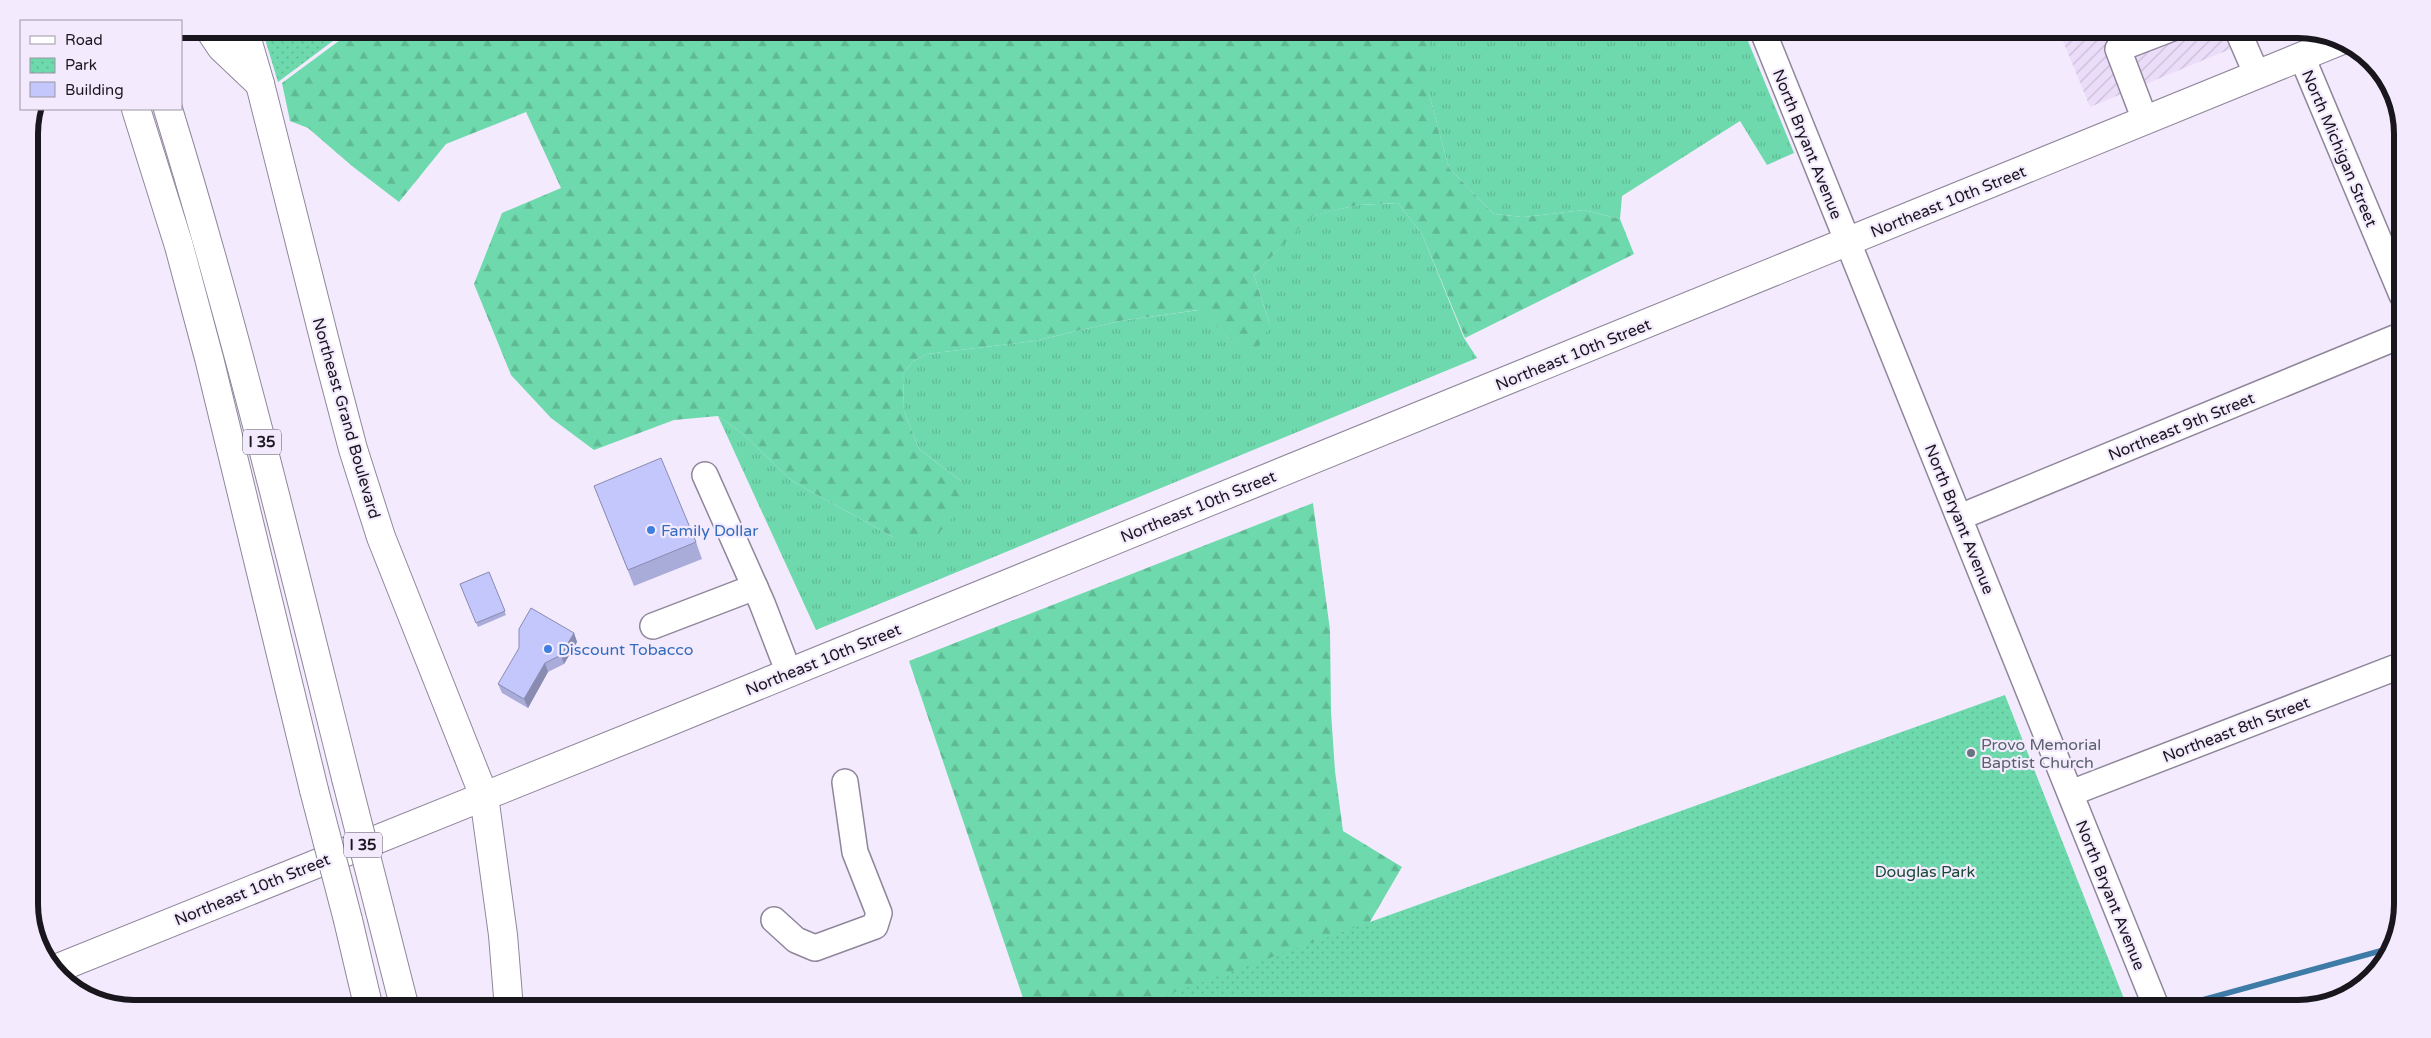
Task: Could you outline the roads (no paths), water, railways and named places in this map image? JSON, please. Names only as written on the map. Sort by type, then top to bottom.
[{"type":"main road","points":[[215,38],[221,47],[260,84]]},
{"type":"main road","name":"Northeast Grand Boulevard","points":[[247,38],[329,358],[372,511],[410,613],[484,796],[503,935],[508,1000]]},
{"type":"main road","name":"Northeast 10th Street","points":[[61,967],[789,673],[2332,44]]},
{"type":"main road","name":"I 35","points":[[136,110],[179,246],[204,339],[367,1000]]},
{"type":"main road","name":"I 35","points":[[168,110],[209,242],[242,363],[403,1000]]},
{"type":"street","name":"North Bryant Avenue","points":[[1766,38],[2153,1000]]},
{"type":"street","points":[[2145,120],[2118,49],[2147,38]]},
{"type":"street","points":[[2241,38],[2256,75]]},
{"type":"street","name":"North Michigan Street","points":[[2302,56],[2393,274]]},
{"type":"street","name":"Northeast 9th Street","points":[[1960,517],[2393,339]]},
{"type":"street","points":[[705,475],[755,587],[789,673]]},
{"type":"street","points":[[653,626],[755,587]]},
{"type":"street","name":"Northeast 8th Street","points":[[2071,793],[2394,668]]},
{"type":"street","points":[[774,920],[796,940],[815,948],[875,926],[878,913],[855,852],[845,782]]},
{"type":"waterway","points":[[2202,1000],[2382,951]]},
{"type":"place","name":"Family Dollar","points":[[651,530]]},
{"type":"place","name":"Discount Tobacco","points":[[548,649]]},
{"type":"place","name":"Provo Memorial Baptist Church","points":[[1971,753]]},
{"type":"park label","name":"Douglas Park","points":[[1925,871]]}]
